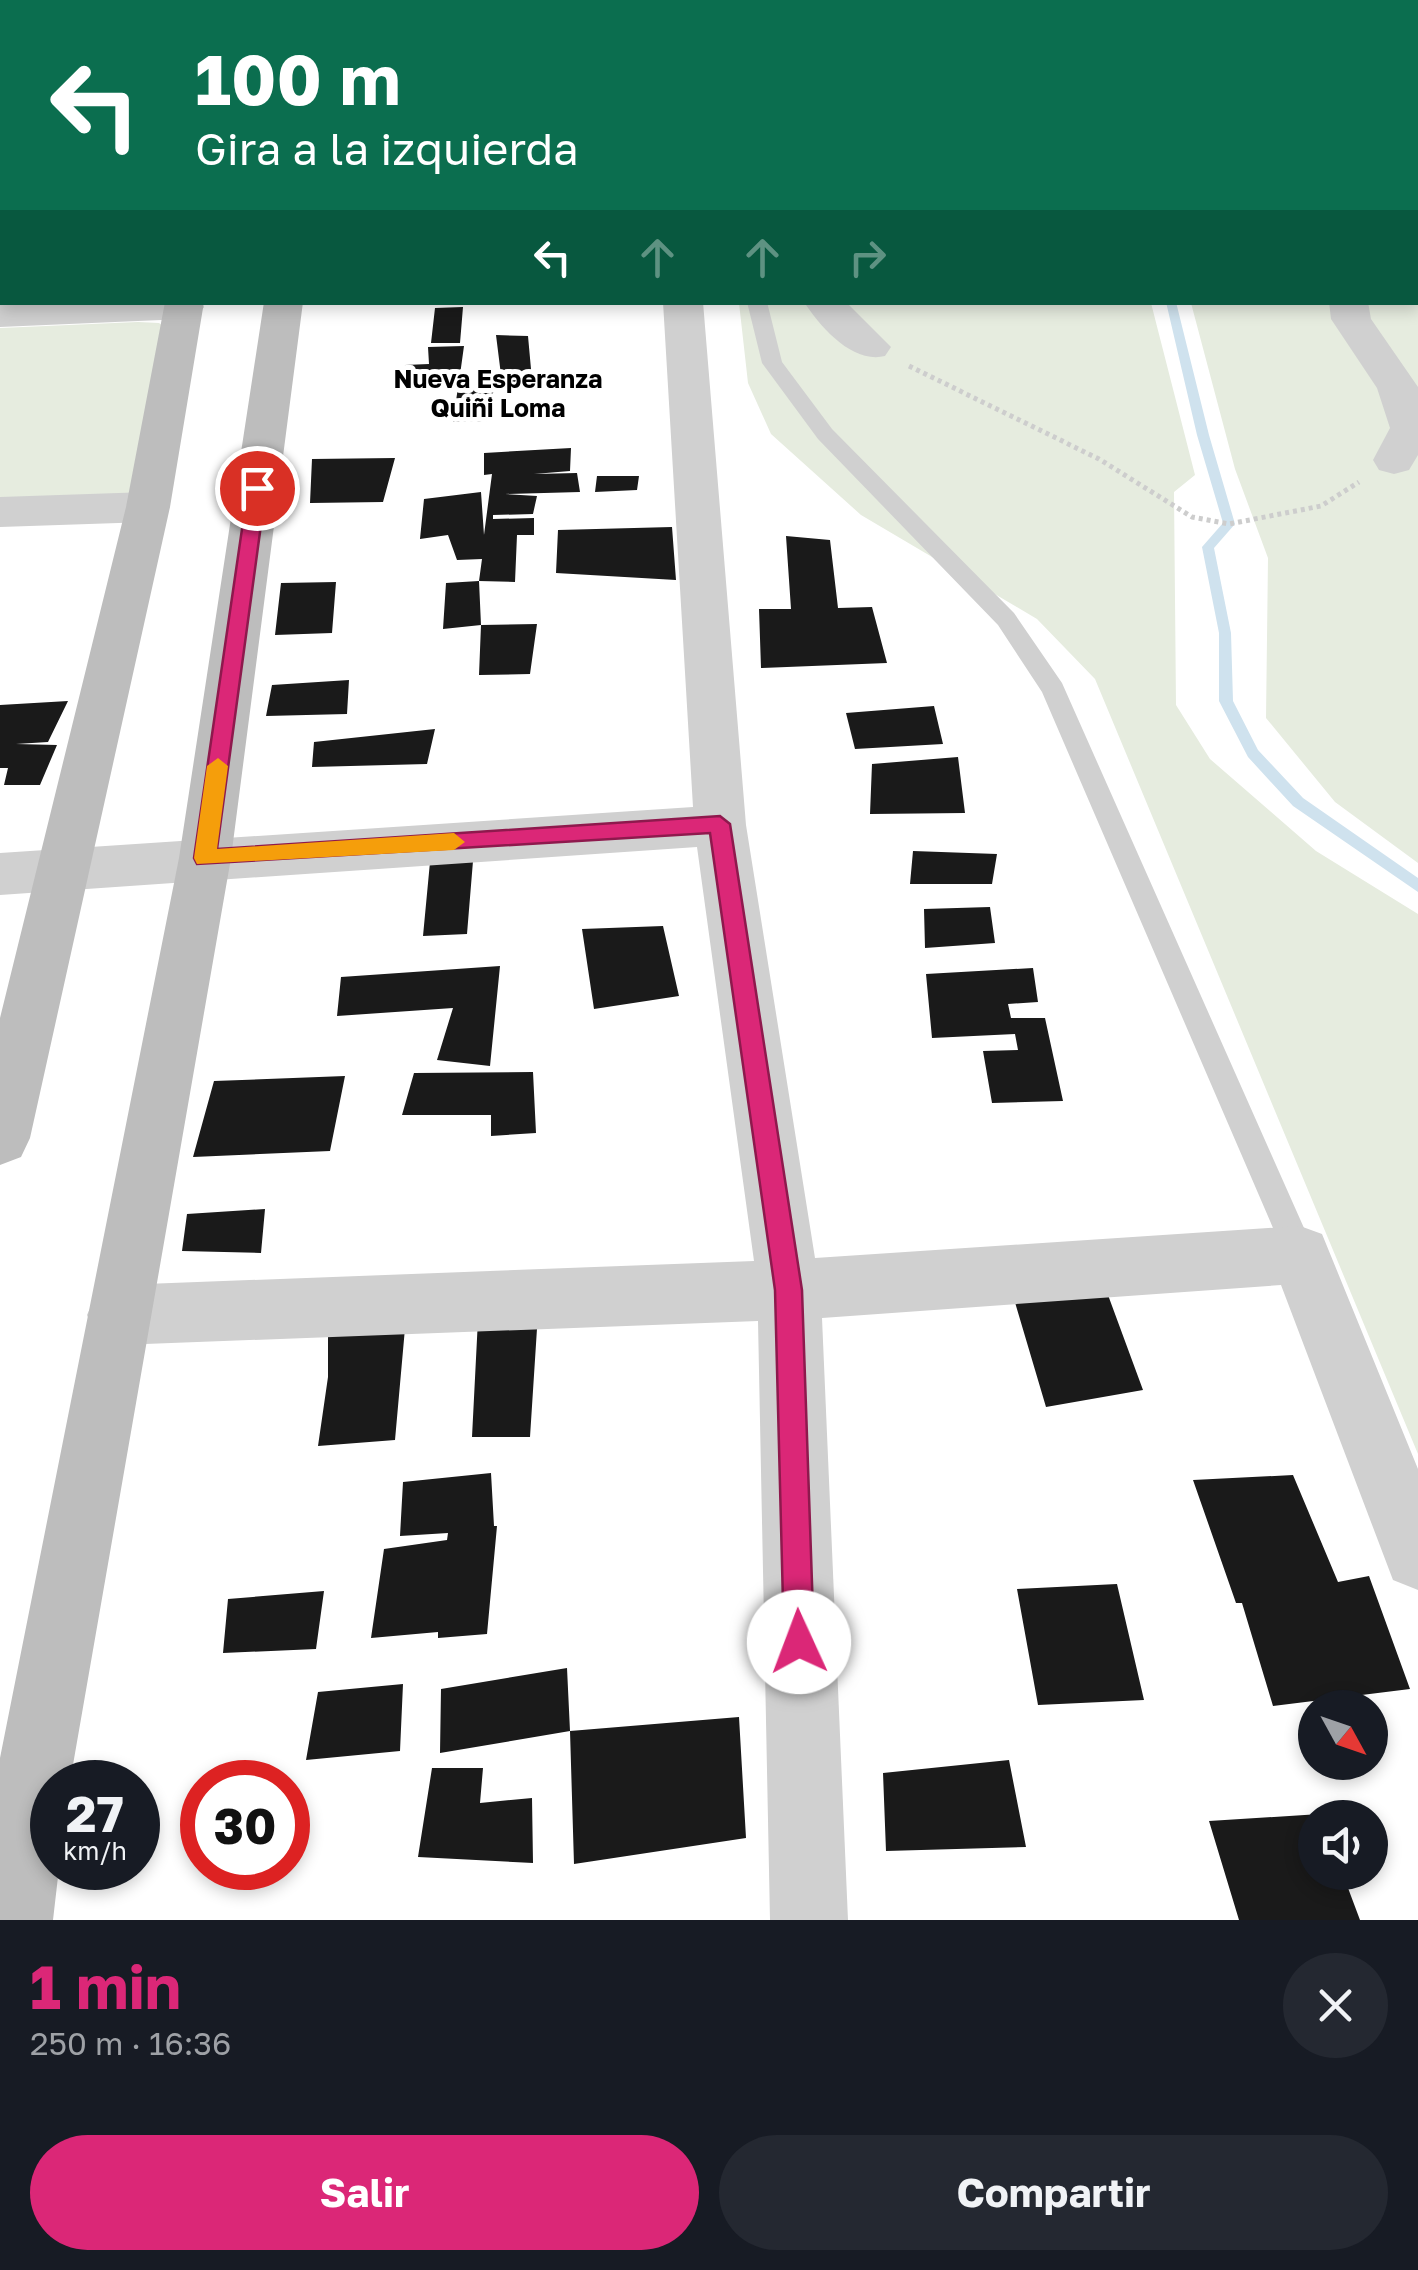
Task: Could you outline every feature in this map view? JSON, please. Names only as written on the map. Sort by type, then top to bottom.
[{"type":"street","points":[[0,315],[184,305],[148,508],[0,1138]]},
{"type":"street","points":[[16,1917],[29,1802],[204,858],[284,305]]},
{"type":"street","points":[[683,305],[720,824],[788,1290],[809,1920]]},
{"type":"street","points":[[826,305],[871,347]]},
{"type":"street","points":[[1349,305],[1351,319],[1398,388],[1412,428],[1394,460]]},
{"type":"street","points":[[0,512],[148,508]]},
{"type":"street","points":[[0,874],[720,824]]},
{"type":"street","points":[[119,1315],[788,1290],[1300,1255],[1418,1555]]},
{"type":"lane","points":[[758,305],[772,364],[825,434],[1006,619],[1053,689],[1300,1255]]},
{"type":"path","points":[[871,347],[1099,459],[1192,517],[1229,524],[1321,506],[1394,460]]},
{"type":"shaded area","points":[[739,305],[1152,305],[1195,475],[1174,492],[1176,705],[1210,759],[1316,851],[1418,914],[1418,1454],[1095,679],[1037,619],[861,515],[771,434],[748,383]]},
{"type":"shaded area","points":[[1192,305],[1418,305],[1418,863],[1335,802],[1266,718],[1268,558],[1235,469]]},
{"type":"shaded area","points":[[159,323],[167,329],[129,494],[0,505],[0,328]]},
{"type":"building","points":[[463,307],[460,343],[431,343],[435,308]]},
{"type":"building","points":[[496,335],[528,336],[532,380],[502,383]]},
{"type":"building","points":[[464,346],[459,382],[495,382],[488,421],[453,422],[458,387],[401,386],[405,365],[429,364],[428,347]]},
{"type":"building","points":[[571,448],[570,471],[534,474],[577,473],[580,492],[505,494],[537,496],[533,514],[493,515],[493,519],[534,518],[534,535],[517,535],[515,582],[479,581],[482,559],[457,560],[448,535],[420,539],[424,499],[481,492],[484,535],[492,474],[484,475],[484,453]]},
{"type":"building","points":[[395,458],[383,502],[310,503],[312,459]]},
{"type":"building","points":[[597,476],[639,476],[637,490],[595,492]]},
{"type":"building","points":[[672,527],[676,580],[556,573],[558,530]]},
{"type":"building","points":[[786,536],[830,540],[838,608],[872,607],[887,663],[761,668],[759,609],[791,609]]},
{"type":"building","points":[[479,581],[481,625],[443,629],[446,583]]},
{"type":"building","points":[[336,582],[332,633],[275,635],[281,583]]},
{"type":"building","points":[[537,624],[530,674],[479,675],[481,625]]},
{"type":"building","points":[[349,680],[347,714],[266,716],[272,685]]},
{"type":"building","points":[[68,701],[48,742],[16,744],[57,745],[40,785],[4,785],[8,768],[0,768],[0,705]]},
{"type":"building","points":[[934,706],[943,744],[855,749],[846,713]]},
{"type":"building","points":[[435,729],[427,764],[312,767],[314,742]]},
{"type":"building","points":[[958,757],[965,813],[870,814],[872,764]]},
{"type":"building","points":[[913,851],[997,854],[992,884],[910,884]]},
{"type":"building","points":[[473,861],[467,934],[423,936],[430,862]]},
{"type":"building","points":[[990,907],[995,943],[925,948],[924,909]]},
{"type":"building","points":[[663,926],[679,996],[594,1009],[582,929]]},
{"type":"building","points":[[500,966],[490,1066],[437,1060],[453,1008],[337,1016],[341,977]]},
{"type":"building","points":[[1033,968],[1038,1002],[1008,1004],[1011,1018],[1045,1018],[1063,1101],[992,1103],[983,1051],[1018,1050],[1015,1034],[932,1038],[926,974]]},
{"type":"building","points":[[533,1072],[536,1133],[491,1136],[491,1115],[402,1115],[414,1073]]},
{"type":"building","points":[[345,1076],[330,1151],[193,1157],[214,1081]]},
{"type":"building","points":[[265,1209],[261,1253],[182,1251],[187,1214]]},
{"type":"building","points":[[1108,1295],[1143,1390],[1046,1407],[1014,1299]]},
{"type":"building","points":[[538,1313],[530,1437],[472,1437],[478,1319]]},
{"type":"building","points":[[406,1317],[395,1440],[318,1446],[328,1377],[328,1322]]},
{"type":"building","points":[[491,1473],[497,1526],[487,1634],[438,1638],[438,1632],[371,1638],[384,1549],[447,1540],[448,1533],[400,1536],[403,1482]]},
{"type":"building","points":[[1293,1475],[1338,1582],[1369,1576],[1410,1689],[1298,1690],[1298,1703],[1273,1706],[1242,1603],[1236,1603],[1193,1480]]},
{"type":"building","points":[[1117,1584],[1144,1700],[1038,1705],[1017,1589]]},
{"type":"building","points":[[324,1591],[316,1649],[223,1653],[228,1599]]},
{"type":"building","points":[[567,1668],[570,1731],[440,1753],[441,1689]]},
{"type":"building","points":[[403,1684],[400,1751],[306,1760],[318,1692]]},
{"type":"building","points":[[739,1717],[746,1838],[574,1864],[570,1731]]},
{"type":"building","points":[[1009,1760],[1026,1847],[886,1851],[883,1773]]},
{"type":"building","points":[[432,1768],[483,1768],[480,1803],[532,1798],[533,1863],[418,1857]]},
{"type":"building","points":[[1298,1815],[1298,1890],[1349,1890],[1360,1920],[1239,1920],[1209,1821]]},
{"type":"waterway","points":[[1172,305],[1229,524],[1208,547],[1225,633],[1226,701],[1253,753],[1298,802],[1418,886]]},
{"type":"slow traffic","points":[[218,766],[204,858],[454,842]]},
{"type":"district","name":"Nueva Esperanza Quiñi Loma","points":[[498,392]]},
{"type":"route","points":[[257,488],[204,858],[720,824],[788,1290],[799,1642]]}]
